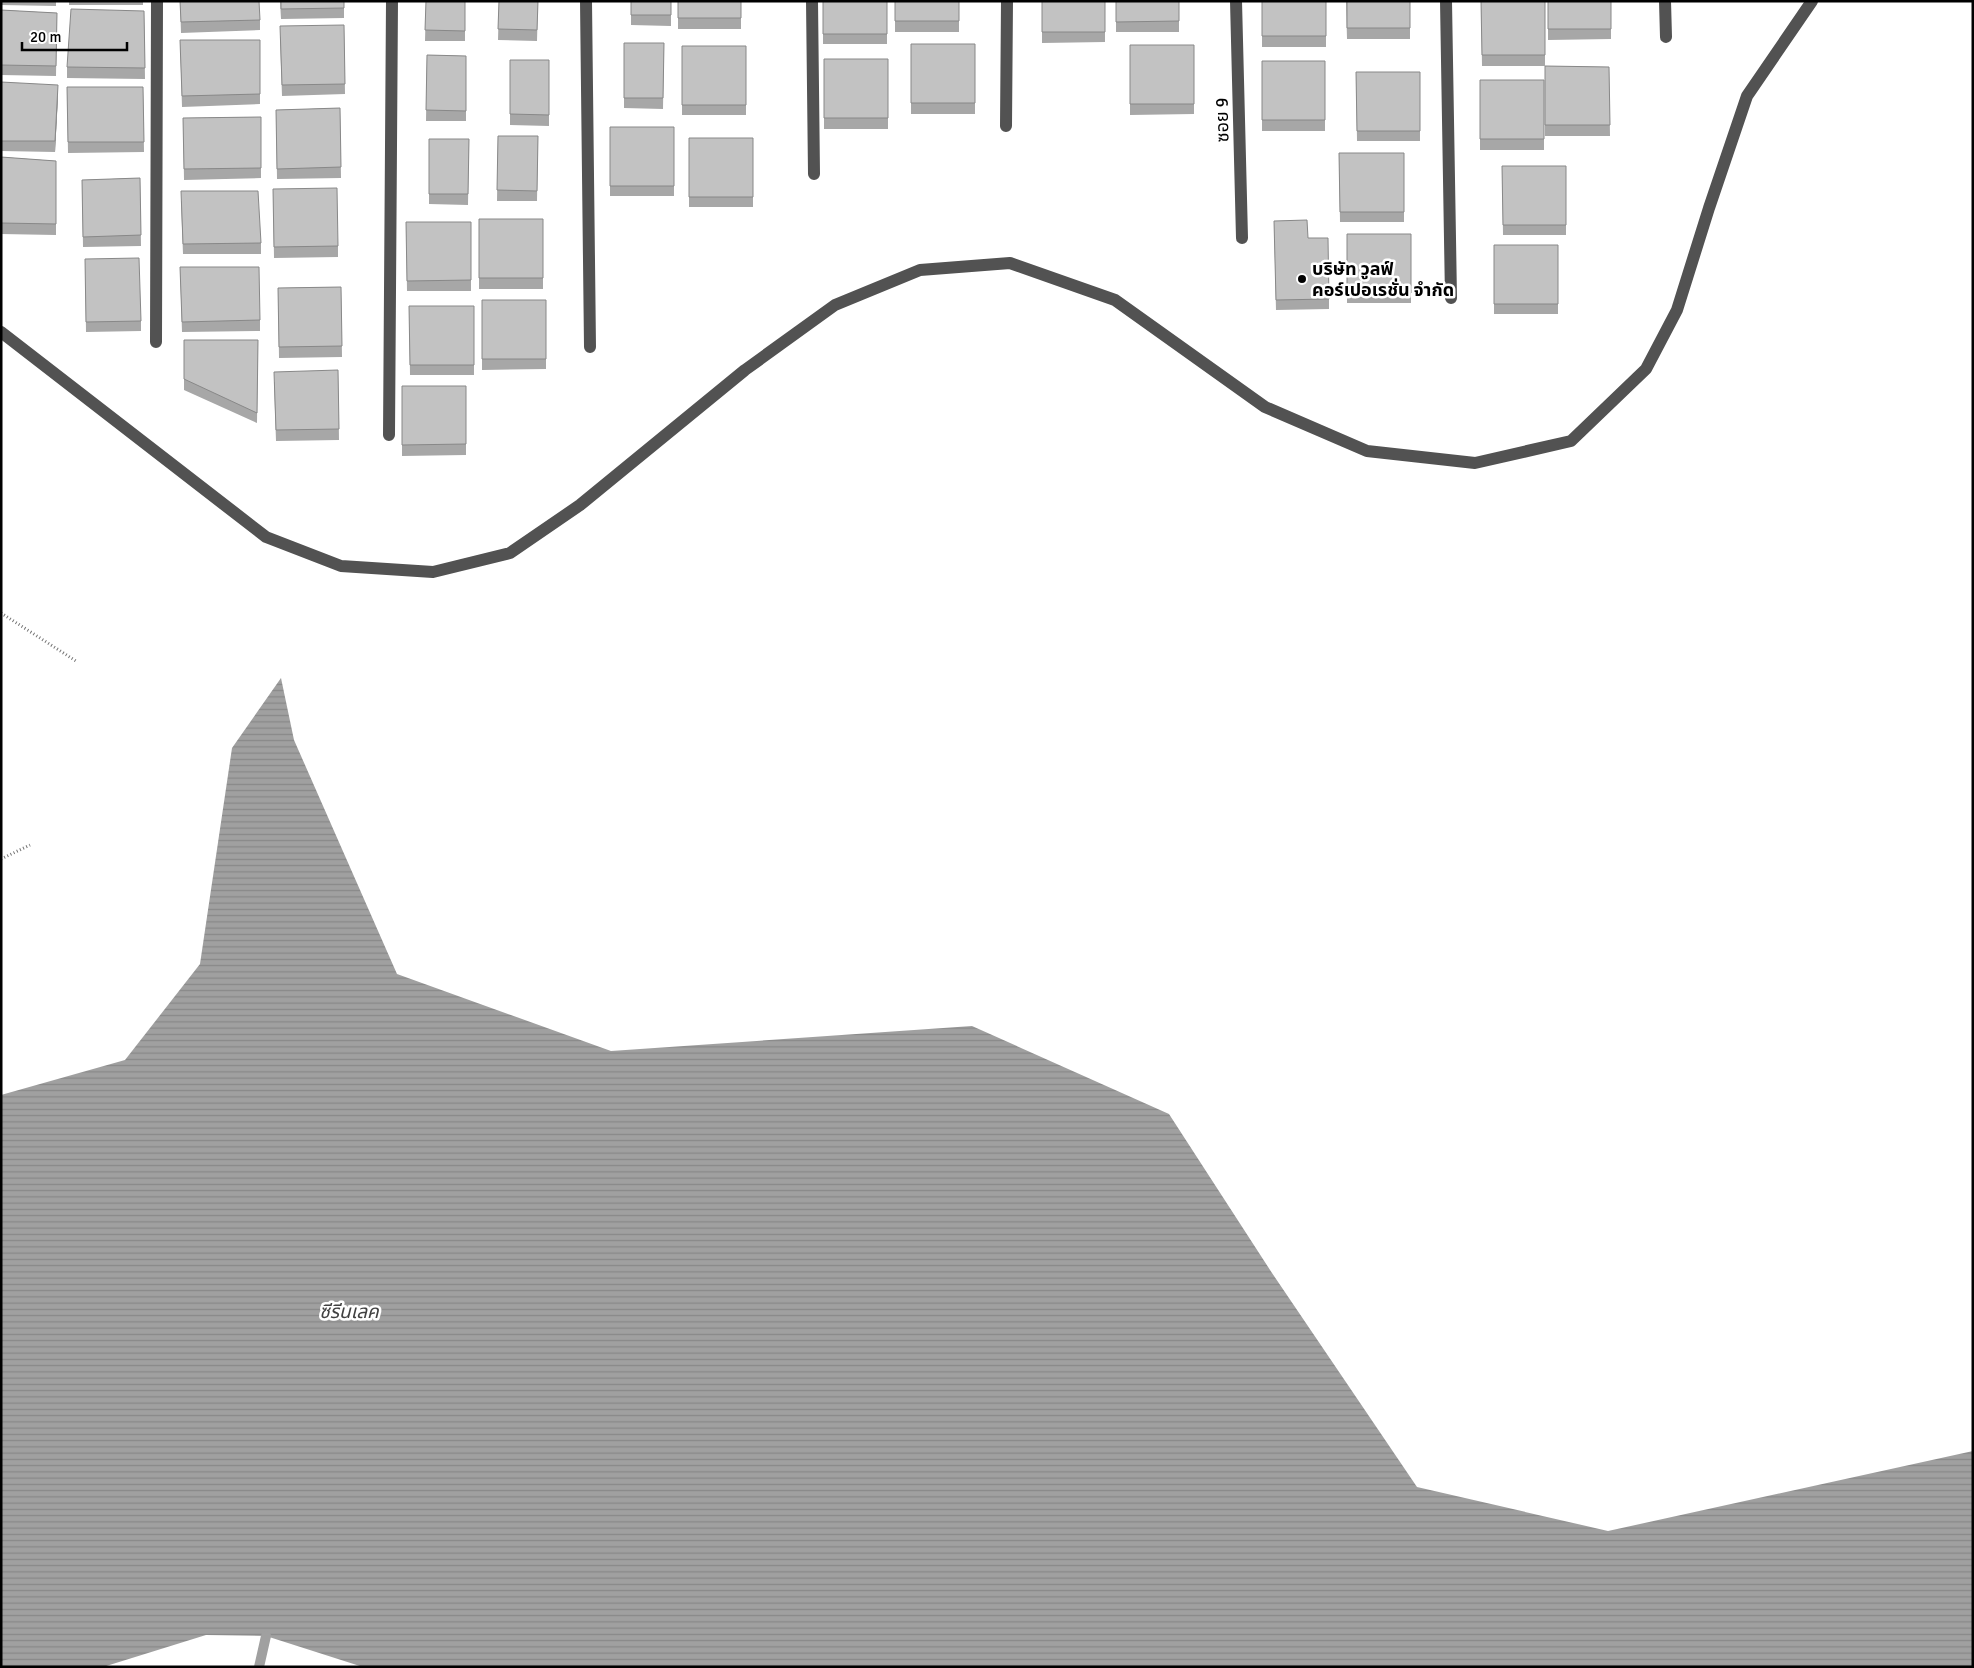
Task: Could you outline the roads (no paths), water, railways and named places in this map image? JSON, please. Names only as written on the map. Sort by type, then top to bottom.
[{"type":"street","points":[[156,342],[157,1]]},
{"type":"street","points":[[389,435],[392,1]]},
{"type":"street","points":[[586,1],[590,347]]},
{"type":"street","points":[[812,1],[814,174]]},
{"type":"street","points":[[1006,126],[1007,1]]},
{"type":"street","name":"ซอย 9","points":[[1236,1],[1242,238]]},
{"type":"street","points":[[1446,1],[1451,298]]},
{"type":"street","points":[[1665,1],[1666,37]]},
{"type":"street","points":[[1,332],[266,536],[341,566],[433,572],[510,553],[580,505],[745,370],[835,305],[920,270],[1010,263],[1115,300],[1265,407],[1350,444],[1367,451],[1475,463],[1571,441],[1646,369],[1677,310],[1747,96],[1812,1]]},
{"type":"water","name":"ซีรีนเลค","points":[[281,678],[294,740],[397,974],[611,1051],[972,1026],[1169,1114],[1272,1273],[1417,1487],[1608,1531],[1973,1451],[1973,1667],[363,1667],[266,1636],[206,1635],[103,1667],[1,1667],[1,1095],[125,1060],[200,964],[232,748]]},
{"type":"waterway","points":[[259,1667],[266,1636]]},
{"type":"place","name":"บริษัท วูลฟ์ คอร์เปอเรชั่น จำกัด","points":[[1302,279]]}]
